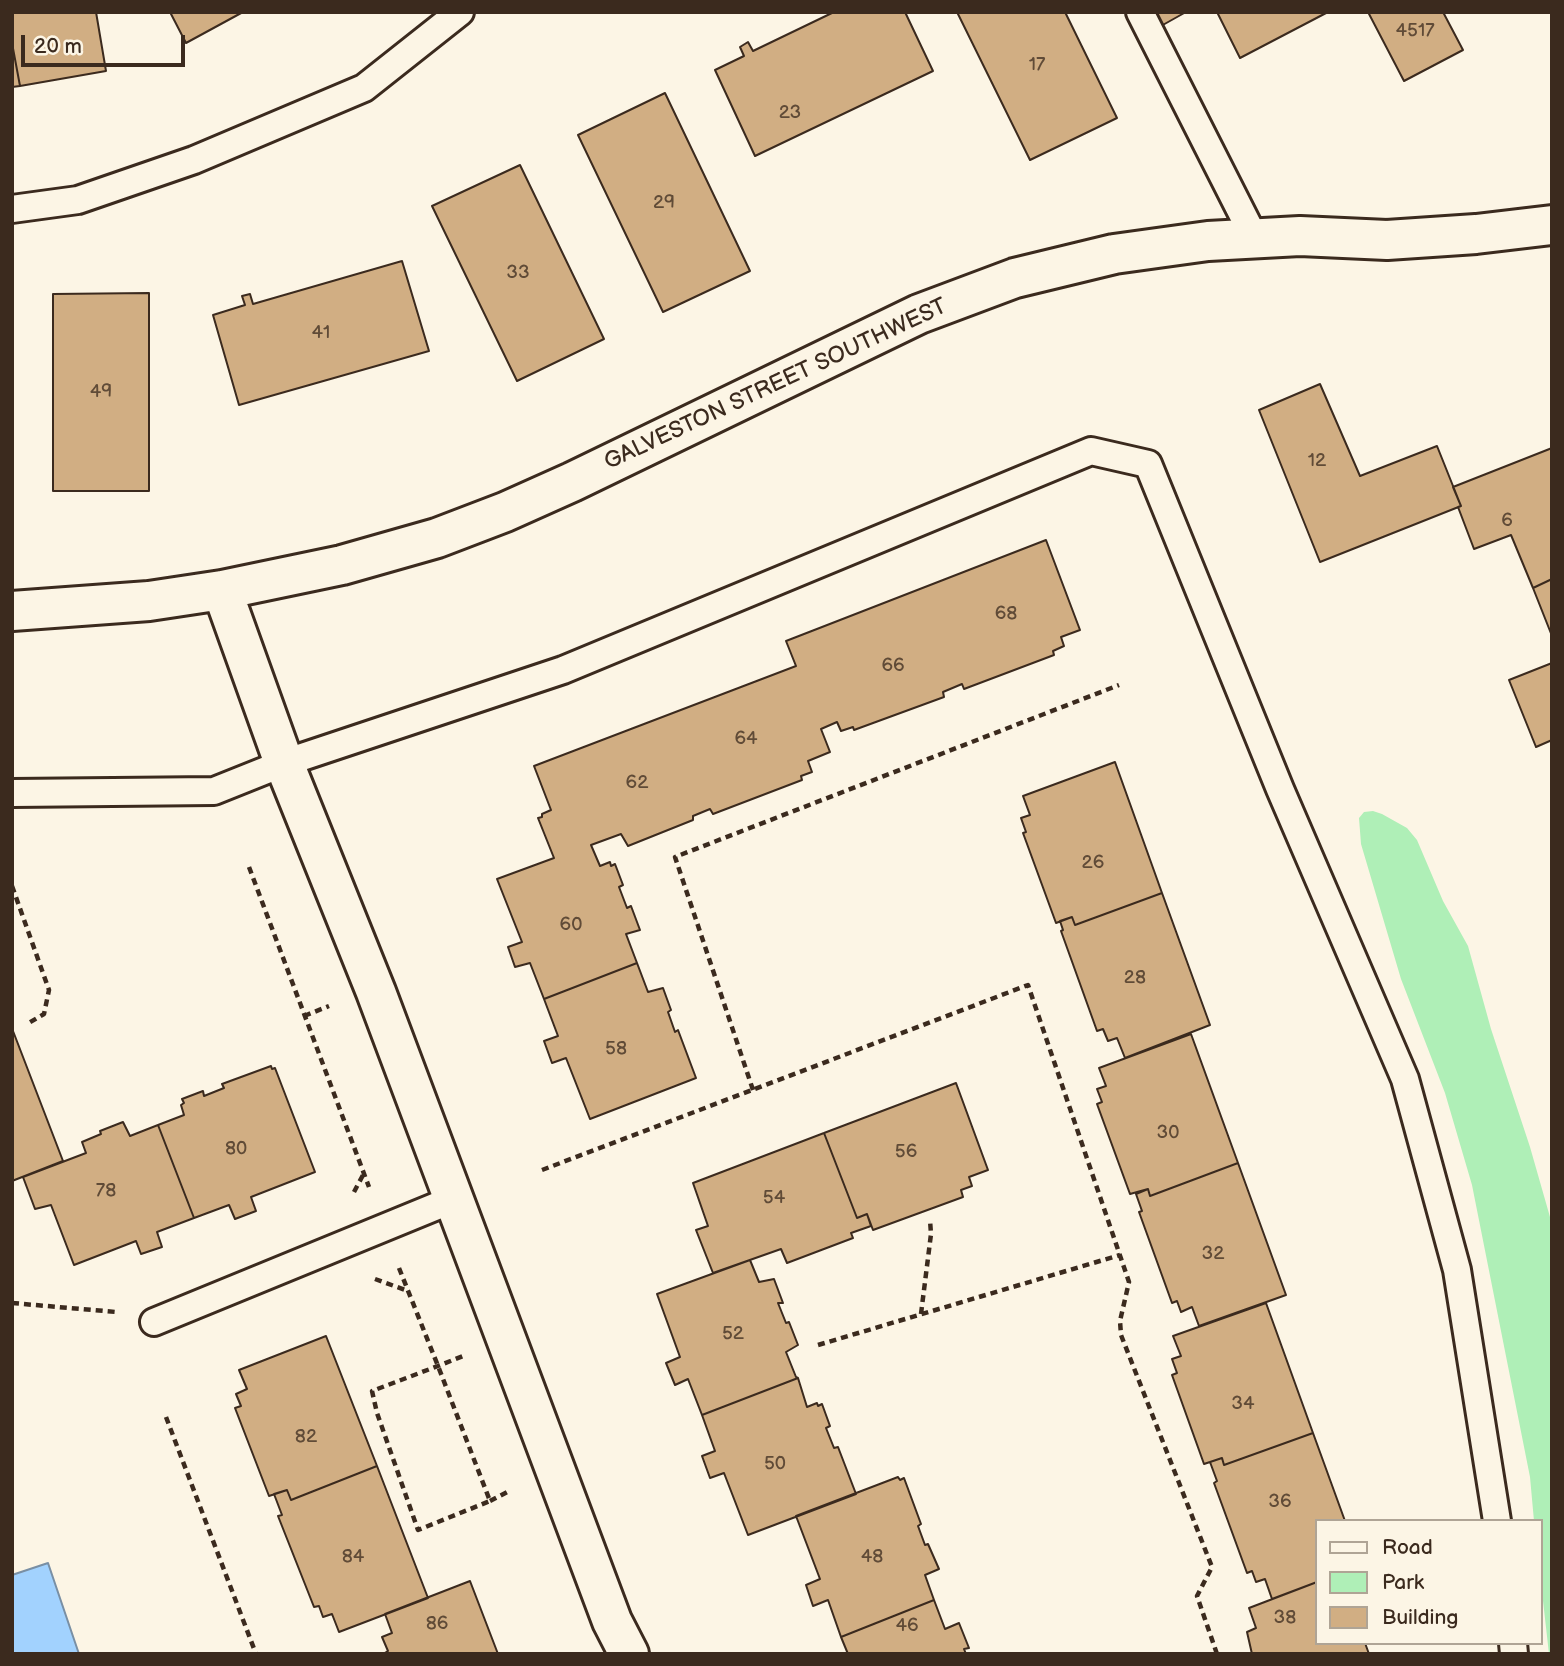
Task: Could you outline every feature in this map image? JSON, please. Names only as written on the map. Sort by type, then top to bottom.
[{"type":"street","name":"GALVESTON STREET SOUTHWEST","points":[[12,611],[149,601],[222,590],[390,552],[505,512],[919,314],[1015,278],[1114,254],[1208,241],[1300,236],[1387,240],[1552,225]]},
{"type":"street","points":[[222,590],[284,763],[376,992],[612,1622],[629,1654]]},
{"type":"lane","points":[[12,209],[78,200],[194,160],[364,88],[460,12]]},
{"type":"lane","points":[[1140,12],[1254,237]]},
{"type":"lane","points":[[12,793],[214,791],[284,763],[563,670],[1091,451],[1148,464],[1280,789],[1405,1079],[1457,1270],[1497,1519]]},
{"type":"lane","points":[[153,1322],[454,1199]]},
{"type":"path","points":[[753,1090],[676,858],[1119,685]]},
{"type":"path","points":[[249,867],[490,1501],[418,1530],[377,1413],[372,1391],[438,1367]]},
{"type":"path","points":[[12,886],[49,990],[44,1014],[27,1024]]},
{"type":"path","points":[[542,1170],[1028,985],[1129,1282],[1120,1321],[1121,1335],[1212,1567],[1197,1596],[1217,1654]]},
{"type":"path","points":[[921,1314],[931,1234],[930,1220]]},
{"type":"path","points":[[818,1345],[1120,1255]]},
{"type":"path","points":[[12,1303],[108,1310],[153,1322]]},
{"type":"path","points":[[166,1417],[256,1654]]},
{"type":"green space","points":[[1364,812],[1382,814],[1407,828],[1417,840],[1443,901],[1468,946],[1552,1224],[1552,1654],[1549,1654],[1543,1601],[1543,1519],[1534,1519],[1530,1477],[1472,1185],[1445,1093],[1401,979],[1361,844],[1359,818]]},
{"type":"water","points":[[48,1563],[79,1654],[12,1654],[12,1575]]},
{"type":"building","points":[[12,12],[96,12],[106,71],[20,86],[12,43]]},
{"type":"building","points":[[170,12],[243,12],[186,43]]},
{"type":"building","points":[[834,12],[905,12],[933,71],[755,156],[715,70],[744,56],[740,47],[748,42],[753,51]]},
{"type":"building","points":[[957,12],[1065,12],[1117,118],[1030,160]]},
{"type":"building","points":[[1154,12],[1186,12],[1161,26]]},
{"type":"building","points":[[1217,12],[1328,12],[1240,58]]},
{"type":"building","points":[[1368,12],[1443,12],[1463,50],[1404,81]]},
{"type":"building","points":[[12,43],[20,86],[12,87]]},
{"type":"building","points":[[665,93],[750,271],[663,312],[578,135]]},
{"type":"building","points":[[520,165],[604,339],[517,381],[432,206]]},
{"type":"building","points":[[402,261],[429,351],[239,405],[213,315],[245,305],[242,296],[250,294],[253,304]]},
{"type":"building","points":[[149,293],[149,491],[53,491],[53,294]]},
{"type":"building","points":[[1320,384],[1360,476],[1437,446],[1461,506],[1320,562],[1259,410]]},
{"type":"building","points":[[1552,448],[1552,579],[1533,588],[1511,535],[1474,549],[1453,487]]},
{"type":"building","points":[[1046,540],[1080,630],[1061,637],[1064,646],[1053,651],[1054,655],[964,689],[962,684],[943,692],[944,697],[854,730],[853,727],[841,731],[837,722],[821,729],[830,752],[808,761],[812,772],[801,776],[802,780],[713,814],[710,809],[693,816],[693,820],[628,846],[621,834],[591,845],[600,866],[610,862],[611,866],[615,864],[623,885],[619,887],[627,908],[631,906],[640,930],[626,934],[637,963],[544,999],[530,963],[515,967],[508,947],[522,942],[497,879],[554,858],[538,818],[551,810],[534,766],[796,666],[786,641]]},
{"type":"building","points":[[1552,579],[1552,636],[1533,588]]},
{"type":"building","points":[[1552,663],[1552,740],[1536,747],[1509,680]]},
{"type":"building","points":[[1115,762],[1162,893],[1075,925],[1072,917],[1056,923],[1023,833],[1026,832],[1021,818],[1030,815],[1023,796]]},
{"type":"building","points":[[1162,893],[1210,1025],[1125,1058],[1117,1038],[1108,1041],[1103,1029],[1097,1031],[1061,931],[1060,921],[1072,917],[1075,925]]},
{"type":"building","points":[[637,963],[648,992],[663,988],[675,1032],[678,1030],[696,1078],[590,1119],[566,1058],[552,1063],[544,1041],[558,1036],[544,999]]},
{"type":"building","points":[[12,1032],[63,1161],[12,1181]]},
{"type":"building","points":[[1191,1034],[1238,1163],[1150,1196],[1148,1189],[1130,1194],[1097,1104],[1102,1102],[1097,1089],[1106,1086],[1099,1068]]},
{"type":"building","points":[[271,1066],[272,1069],[275,1068],[315,1172],[251,1197],[256,1211],[235,1219],[229,1205],[194,1218],[158,1125],[184,1115],[182,1099],[203,1091],[204,1096],[224,1088],[222,1084]]},
{"type":"building","points":[[956,1083],[988,1170],[969,1177],[972,1186],[961,1190],[963,1197],[873,1230],[867,1214],[857,1218],[824,1133]]},
{"type":"building","points":[[123,1122],[130,1136],[158,1125],[194,1218],[157,1232],[162,1247],[141,1254],[136,1241],[74,1265],[51,1205],[35,1209],[23,1177],[86,1153],[82,1142]]},
{"type":"building","points":[[824,1133],[857,1218],[867,1214],[871,1226],[851,1233],[853,1238],[787,1263],[781,1249],[713,1273],[696,1230],[708,1226],[693,1183]]},
{"type":"building","points":[[1238,1163],[1286,1295],[1199,1326],[1192,1307],[1181,1312],[1177,1301],[1172,1303],[1139,1212],[1142,1211],[1136,1194],[1148,1189],[1150,1196]]},
{"type":"building","points":[[750,1260],[759,1282],[774,1279],[783,1303],[778,1303],[798,1345],[786,1352],[798,1378],[702,1415],[688,1379],[675,1385],[666,1363],[680,1357],[657,1294]]},
{"type":"building","points":[[1266,1303],[1313,1433],[1224,1465],[1222,1458],[1204,1464],[1172,1375],[1177,1373],[1172,1359],[1181,1356],[1173,1336]]},
{"type":"building","points":[[326,1336],[377,1466],[291,1500],[287,1490],[269,1496],[235,1408],[241,1406],[236,1394],[247,1389],[239,1370]]},
{"type":"building","points":[[798,1378],[807,1407],[822,1404],[830,1426],[826,1428],[834,1448],[838,1447],[856,1494],[748,1535],[724,1473],[710,1478],[702,1456],[715,1451],[702,1415]]},
{"type":"building","points":[[1313,1433],[1344,1519],[1316,1519],[1316,1582],[1272,1599],[1265,1579],[1256,1582],[1252,1571],[1247,1573],[1214,1483],[1217,1481],[1210,1462],[1222,1458],[1224,1465]]},
{"type":"building","points":[[377,1466],[428,1598],[339,1632],[332,1614],[323,1617],[319,1606],[314,1607],[278,1516],[282,1515],[274,1494],[287,1490],[291,1500]]},
{"type":"building","points":[[898,1477],[900,1480],[904,1478],[921,1524],[918,1526],[925,1545],[928,1544],[939,1569],[925,1575],[934,1600],[841,1637],[828,1600],[813,1606],[806,1585],[820,1579],[796,1516]]},
{"type":"building","points":[[470,1581],[498,1654],[383,1654],[388,1651],[382,1637],[392,1633],[385,1614]]},
{"type":"building","points":[[1316,1582],[1316,1645],[1366,1645],[1369,1654],[1252,1654],[1247,1632],[1256,1628],[1249,1608]]},
{"type":"building","points":[[934,1600],[945,1629],[959,1623],[969,1648],[964,1649],[966,1654],[848,1654],[841,1637]]}]
